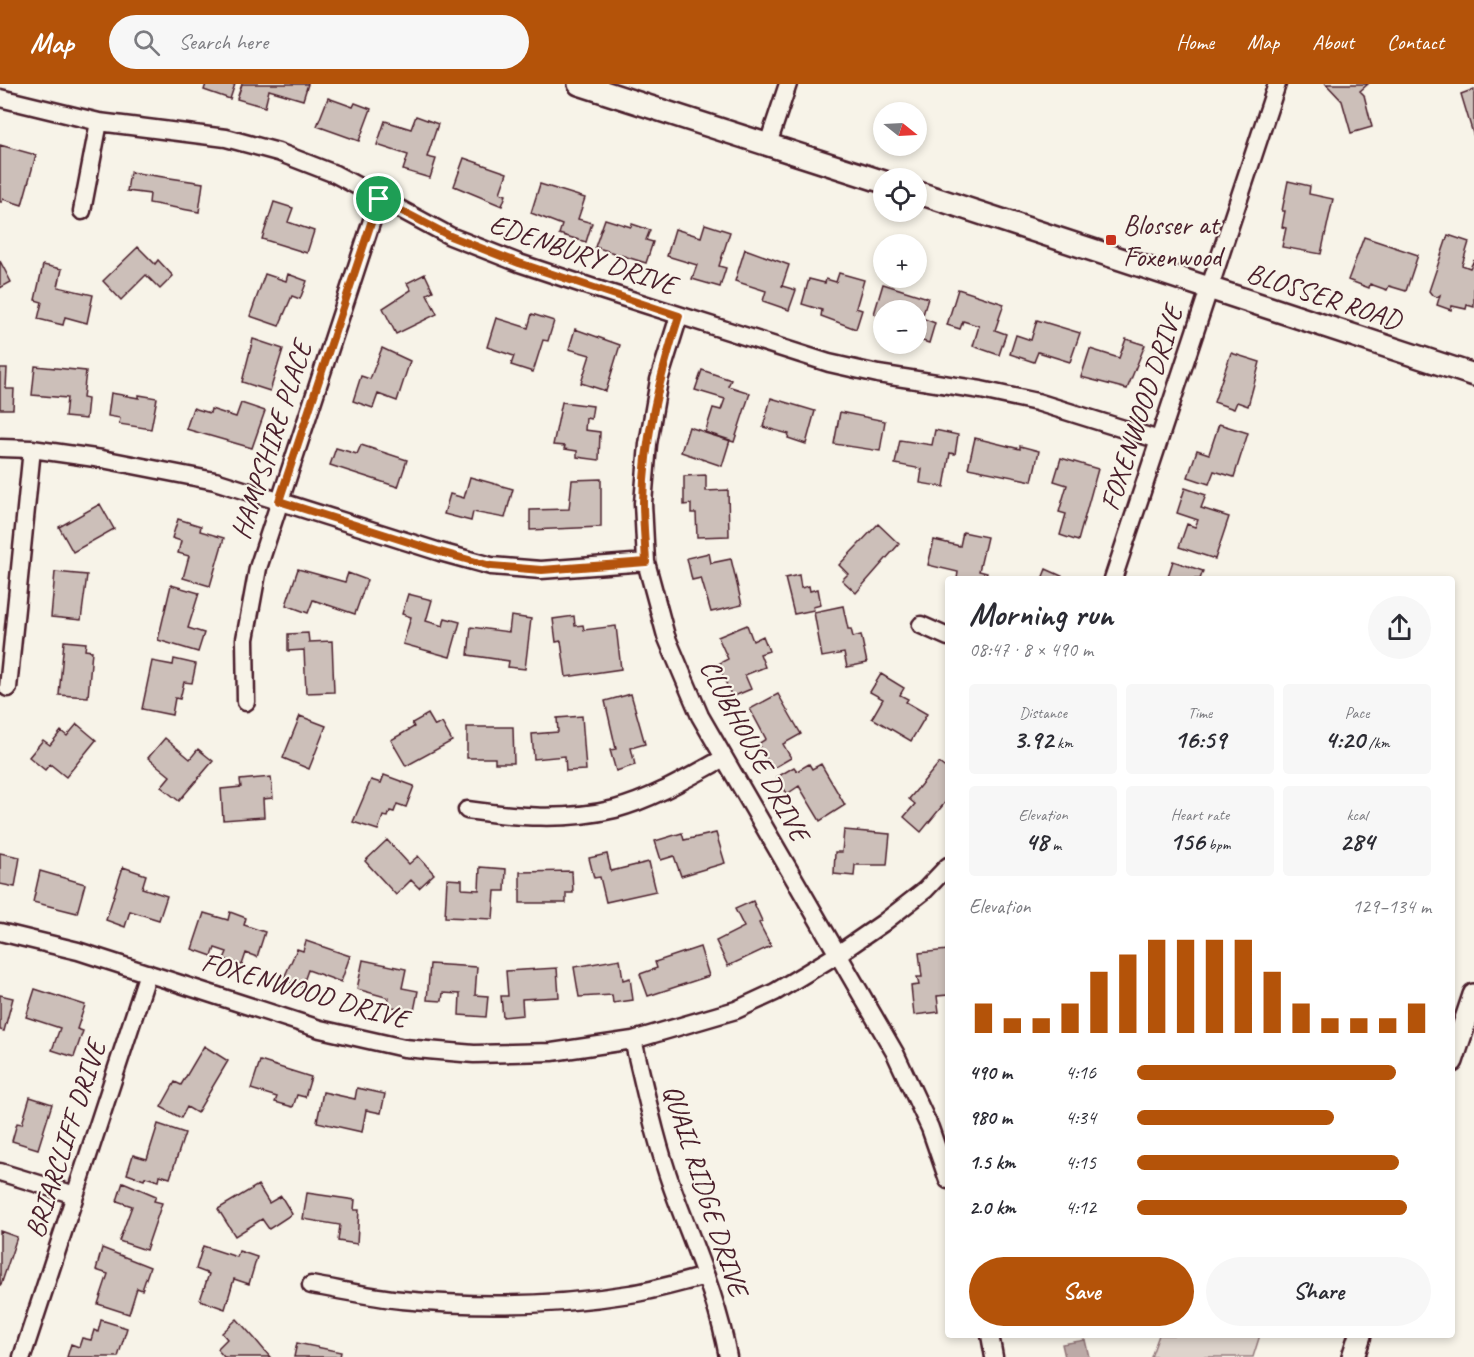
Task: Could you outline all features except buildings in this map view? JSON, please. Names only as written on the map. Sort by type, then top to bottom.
[{"type":"street","points":[[579,84],[873,178]]},
{"type":"street","points":[[768,144],[788,84]]},
{"type":"street","name":"FOXENWOOD DRIVE","points":[[1114,576],[1276,84]]},
{"type":"street","name":"EDENBURY DRIVE","points":[[0,98],[99,122],[226,138],[278,152],[335,174],[450,236],[519,263],[679,316],[829,363],[1037,402],[1159,440]]},
{"type":"street","points":[[82,211],[99,122]]},
{"type":"street","name":"BLOSSER ROAD","points":[[927,196],[1474,375]]},
{"type":"street","name":"HAMPSHIRE PLACE","points":[[246,702],[245,639],[258,568],[379,199]]},
{"type":"street","name":"CLUBHOUSE DRIVE","points":[[679,316],[659,380],[648,444],[643,502],[646,562],[666,636],[700,716],[895,1053],[930,1128],[945,1171]]},
{"type":"street","points":[[0,448],[32,449],[102,459],[215,481],[491,566],[542,570],[646,562]]},
{"type":"street","points":[[8,688],[32,449]]},
{"type":"street","points":[[921,625],[945,637]]},
{"type":"street","points":[[468,810],[515,817],[569,816],[615,808],[670,788],[724,758]]},
{"type":"street","name":"FOXENWOOD DRIVE","points":[[0,932],[78,951],[320,1029],[404,1048],[474,1054],[552,1052],[633,1040],[736,1010],[775,992],[883,924],[925,890],[945,869]]},
{"type":"street","name":"BRIARCLIFF DRIVE","points":[[22,1357],[148,973]]},
{"type":"street","points":[[1455,1052],[1474,996]]},
{"type":"street","name":"QUAIL RIDGE DRIVE","points":[[633,1040],[655,1134],[706,1276],[728,1357]]},
{"type":"street","points":[[0,1172],[75,1195]]},
{"type":"street","points":[[311,1285],[400,1300],[518,1303],[573,1301],[632,1294],[706,1276]]},
{"type":"street","points":[[991,1338],[994,1357]]},
{"type":"street","points":[[1353,1357],[1359,1338]]},
{"type":"shaded area","points":[[1158,1338],[1259,1338],[1253,1357],[1151,1357]]},
{"type":"shaded area","points":[[1085,1340],[1089,1357],[1065,1357],[1062,1344]]},
{"type":"place","name":"Blosser at Foxenwood","points":[[1111,240]]},
{"type":"route","points":[[379,199],[450,236],[519,263],[679,316],[659,380],[648,444],[643,502],[646,562],[542,570],[491,566],[279,501],[379,199]]}]
